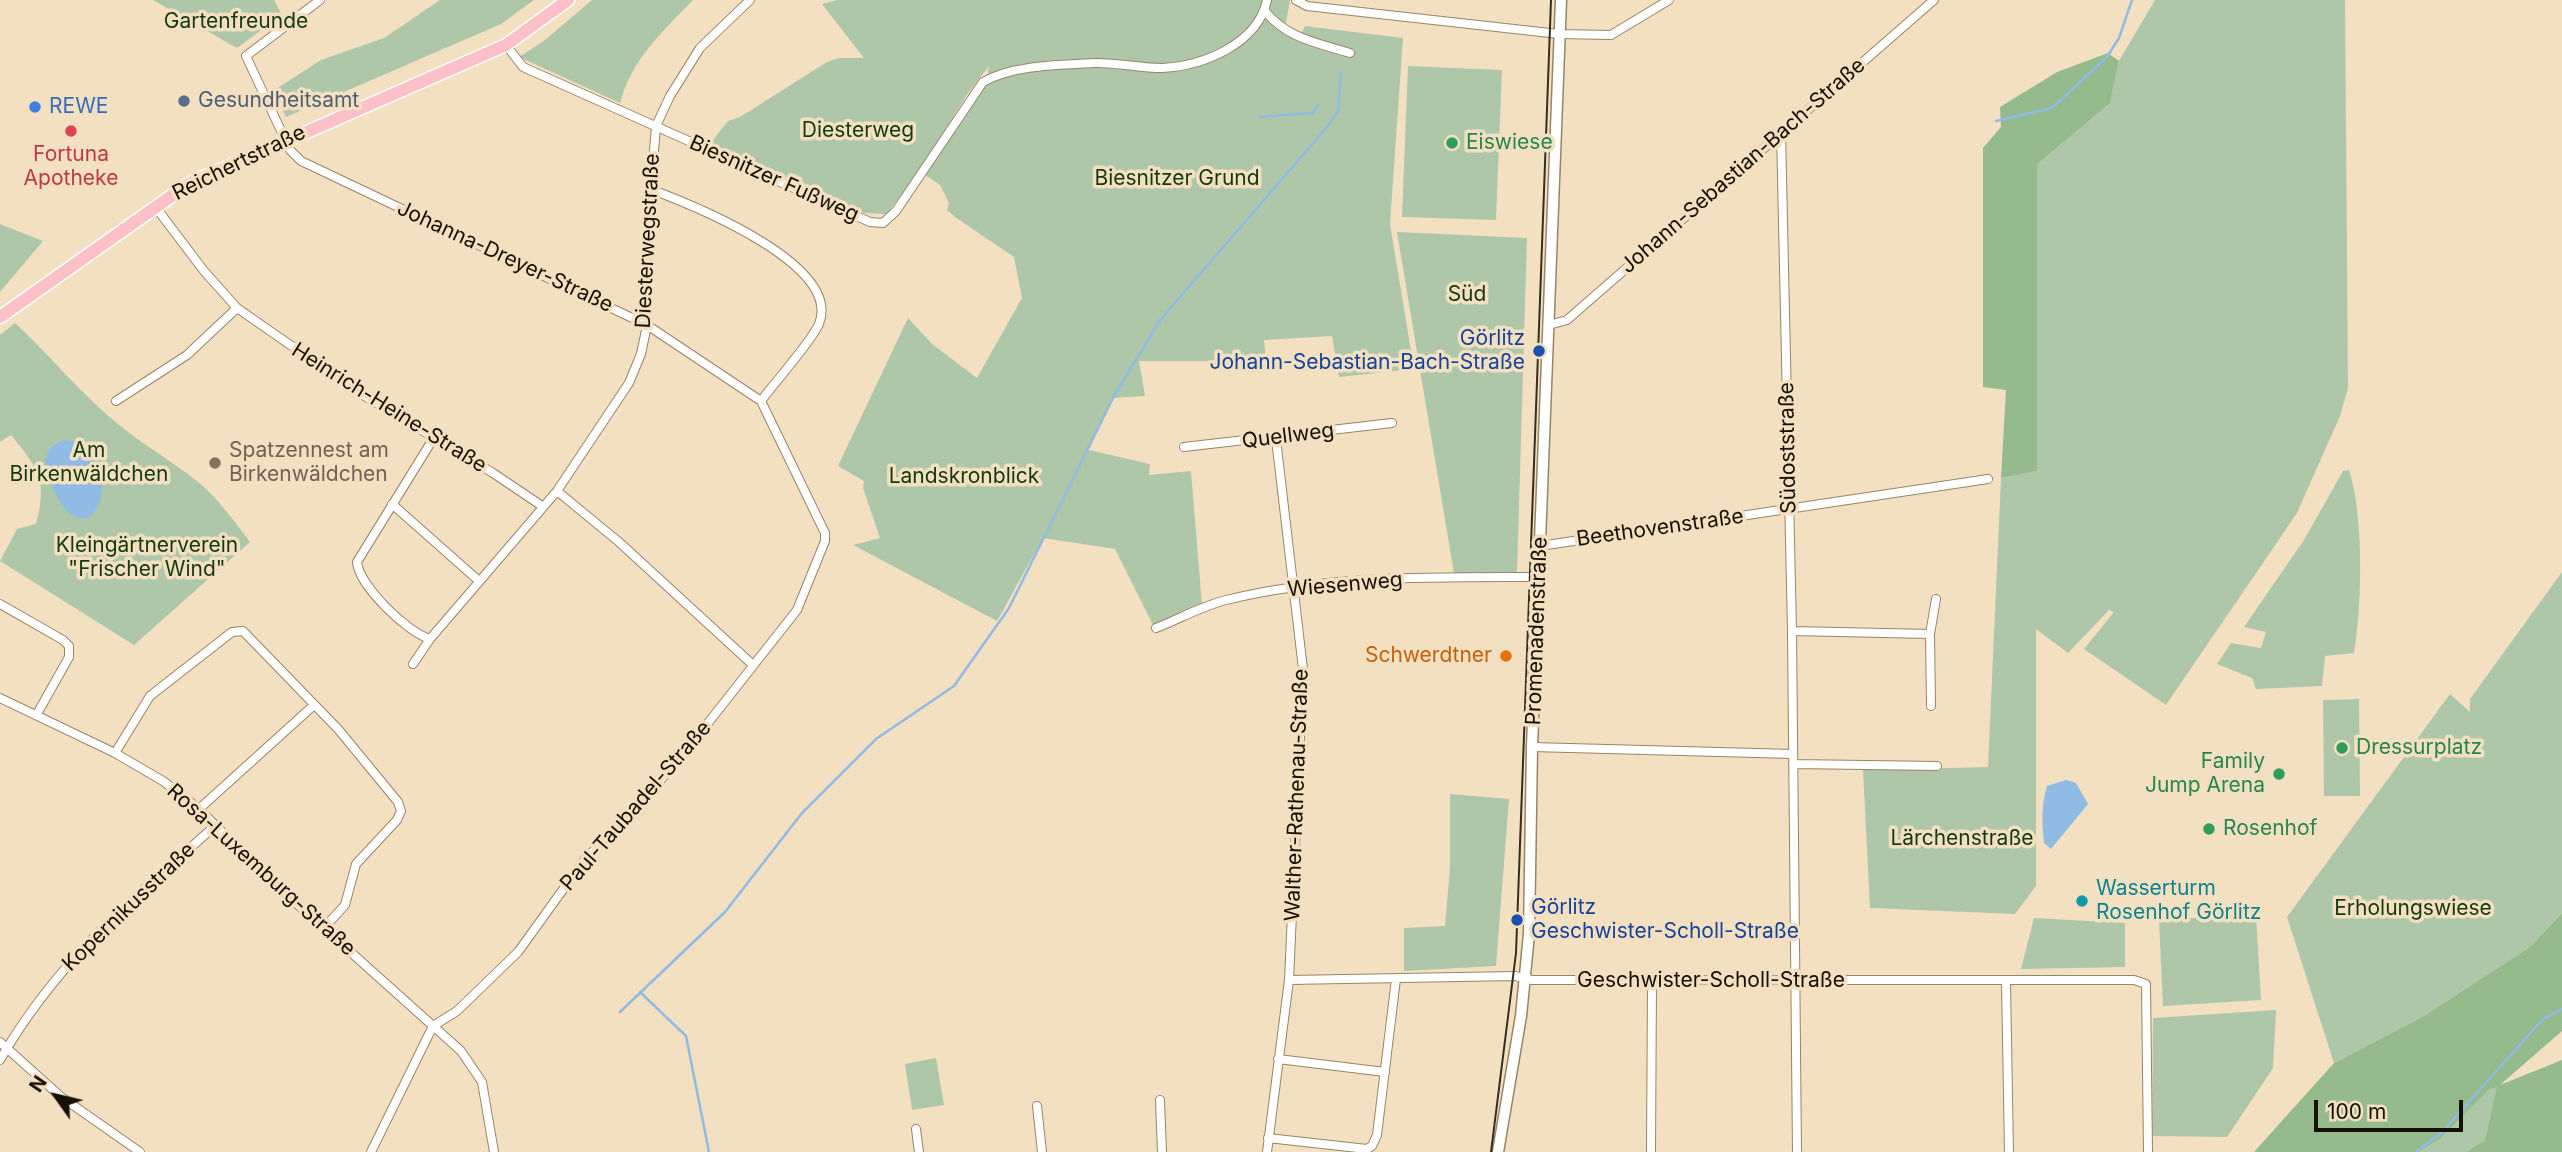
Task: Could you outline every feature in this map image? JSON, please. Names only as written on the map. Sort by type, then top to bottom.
[{"type":"main road","name":"Promenadenstraße","points":[[1498,1152],[1526,979],[1532,864],[1532,747],[1561,0]]},
{"type":"main road","name":"Reichertstraße","points":[[0,317],[154,205],[211,172],[506,45],[562,2]]},
{"type":"street","name":"Johanna-Dreyer-Straße","points":[[320,0],[246,56],[285,139],[301,161],[647,324],[761,401]]},
{"type":"street","name":"Diesterwegstraße","points":[[413,664],[430,639],[557,491],[629,383],[641,354],[647,324],[643,289],[656,126],[670,96],[700,48],[750,0]]},
{"type":"street","points":[[1267,0],[1265,11],[1277,26],[1289,33],[1350,53]]},
{"type":"street","points":[[1296,0],[1307,6],[1559,34],[1611,35],[1669,0]]},
{"type":"street","name":"Johann-Sebastian-Bach-Straße","points":[[1549,325],[1567,320],[1934,0]]},
{"type":"street","name":"Biesnitzer Fußweg","points":[[506,45],[523,67],[875,223],[883,223],[896,211],[983,82],[999,73],[1095,63],[1162,68],[1192,64],[1237,44],[1253,30],[1265,11]]},
{"type":"street","name":"Südoststraße","points":[[1781,131],[1792,631],[1797,1152]]},
{"type":"street","points":[[650,189],[735,225],[799,270],[816,289],[821,305],[819,323],[761,401]]},
{"type":"street","name":"Heinrich-Heine-Straße","points":[[154,205],[204,271],[237,308],[358,392],[433,439],[493,472],[542,506]]},
{"type":"street","points":[[116,401],[187,355],[237,308]]},
{"type":"street","name":"Paul-Taubadel-Straße","points":[[433,1026],[457,1012],[518,953],[585,859],[661,782],[797,610],[825,541],[819,517],[761,401]]},
{"type":"street","name":"Quellweg","points":[[1184,447],[1276,439],[1392,424]]},
{"type":"street","points":[[430,639],[417,635],[380,599],[358,572],[360,554],[433,439]]},
{"type":"street","name":"Walther-Rathenau-Straße","points":[[1267,1152],[1289,980],[1303,669],[1276,439]]},
{"type":"street","name":"Beethovenstraße","points":[[1540,546],[1988,479]]},
{"type":"street","points":[[557,491],[620,542],[753,665]]},
{"type":"street","points":[[392,504],[480,581]]},
{"type":"street","name":"Wiesenweg","points":[[1156,628],[1223,601],[1294,588],[1451,576],[1539,577]]},
{"type":"street","points":[[1931,706],[1930,634],[1936,599]]},
{"type":"street","points":[[0,604],[64,640],[69,646],[69,657],[37,714]]},
{"type":"street","points":[[115,753],[150,696],[232,632],[243,631],[314,705],[389,792],[401,811],[397,821],[356,864],[345,905],[324,928]]},
{"type":"street","points":[[1792,631],[1930,634]]},
{"type":"street","name":"Rosa-Luxemburg-Straße","points":[[0,698],[115,753],[163,781],[199,809],[324,928],[461,1051],[482,1082],[495,1152]]},
{"type":"street","points":[[199,809],[314,705]]},
{"type":"street","points":[[1532,747],[1793,754]]},
{"type":"street","points":[[1793,764],[1937,766]]},
{"type":"street","name":"Kopernikusstraße","points":[[0,1060],[3,1045],[82,946],[215,826]]},
{"type":"street","name":"Geschwister-Scholl-Straße","points":[[1289,980],[1515,976],[1526,979],[1651,982],[2134,981],[2146,984],[2148,1152]]},
{"type":"street","points":[[1268,1138],[1367,1149],[1372,1146],[1385,1072],[1396,979]]},
{"type":"street","points":[[1651,982],[1651,1152]]},
{"type":"street","points":[[2006,982],[2009,1152]]},
{"type":"street","points":[[371,1152],[433,1026]]},
{"type":"street","points":[[3,1045],[60,1096],[140,1152]]},
{"type":"street","points":[[1278,1059],[1385,1072]]},
{"type":"street","points":[[1160,1100],[1162,1152]]},
{"type":"street","points":[[1037,1106],[1042,1152]]},
{"type":"street","points":[[916,1129],[919,1152]]},
{"type":"green space","name":"Gartenfreunde","points":[[153,0],[274,0],[282,15],[237,48]]},
{"type":"green space","points":[[440,0],[534,0],[501,24],[286,117],[273,91],[321,60],[384,38]]},
{"type":"green space","points":[[592,0],[693,0],[640,60],[620,103],[519,57],[545,40]]},
{"type":"green space","name":"Biesnitzer Grund","points":[[838,0],[1290,0],[1284,34],[1299,38],[1305,26],[1403,38],[1390,224],[1414,369],[1339,377],[1332,336],[1264,340],[1266,361],[1139,361],[1145,396],[1112,398],[1089,450],[1150,464],[1149,475],[1191,471],[1202,605],[1153,625],[1115,549],[1043,538],[997,621],[853,545],[880,538],[863,488],[864,481],[838,466],[908,318],[932,344],[977,378],[1022,298],[1014,257],[947,210],[949,203],[940,185],[924,174],[986,84],[989,66],[968,93],[915,178],[886,214],[864,213],[710,144],[728,121],[740,117],[827,62],[839,58],[864,58],[822,4]]},
{"type":"green space","name":"Lärchenstraße","points":[[2155,0],[2345,0],[2348,388],[2340,416],[2297,513],[2166,705],[2084,649],[2114,612],[2109,610],[2068,653],[2036,629],[2036,886],[2015,914],[1870,908],[1863,770],[1988,767],[2001,478],[2037,471],[2037,163],[2110,103],[2119,61]]},
{"type":"green space","points":[[2108,53],[2119,61],[2110,103],[2037,164],[2037,471],[2001,478],[2006,390],[1983,387],[1983,148],[2001,127],[2000,107],[2057,72]]},
{"type":"green space","name":"Eiswiese","points":[[1408,66],[1502,70],[1496,220],[1402,217]]},
{"type":"green space","points":[[0,224],[43,241],[0,292]]},
{"type":"green space","name":"Süd","points":[[1397,232],[1527,238],[1517,573],[1454,573]]},
{"type":"green space","name":"Am Birkenwäldchen","points":[[15,323],[108,416],[205,488],[250,542],[134,645],[0,561],[17,529],[36,524],[41,496],[38,475],[20,446],[11,435],[0,442],[0,335]]},
{"type":"green space","points":[[2349,470],[2357,511],[2360,561],[2359,611],[2354,653],[2325,656],[2322,686],[2256,689],[2252,678],[2217,664],[2231,643],[2261,648],[2266,632],[2244,627],[2304,540],[2343,471]]},
{"type":"green space","name":"Erholungswiese","points":[[2562,572],[2562,913],[2530,947],[2422,1017],[2334,1063],[2287,917],[2450,694],[2470,712],[2470,699]]},
{"type":"green space","name":"Dressurplatz","points":[[2359,699],[2360,796],[2324,796],[2323,700]]},
{"type":"green space","points":[[1450,794],[1509,799],[1496,966],[1404,971],[1404,928],[1445,926],[1450,868]]},
{"type":"green space","points":[[2562,913],[2562,1031],[2500,1085],[2562,1060],[2562,1152],[2466,1152],[2485,1140],[2497,1087],[2489,1089],[2440,1139],[2419,1152],[2254,1152],[2334,1063],[2422,1017],[2530,947]]},
{"type":"green space","points":[[2256,914],[2261,1000],[2163,1006],[2159,920]]},
{"type":"green space","points":[[2034,918],[2125,923],[2125,967],[2021,969]]},
{"type":"green space","points":[[2276,1010],[2273,1068],[2227,1137],[2152,1136],[2153,1018]]},
{"type":"green space","points":[[936,1058],[944,1105],[912,1110],[905,1064]]},
{"type":"green space","points":[[2498,1086],[2485,1140],[2466,1152],[2419,1152],[2440,1139],[2489,1088]]},
{"type":"water","points":[[64,440],[79,442],[98,469],[101,499],[89,518],[79,518],[71,514],[59,500],[49,480],[47,454],[52,447]]},
{"type":"water","points":[[2066,780],[2076,783],[2088,804],[2051,849],[2044,843],[2042,814],[2045,793],[2047,786]]},
{"type":"waterway","points":[[1996,121],[2052,108],[2107,57],[2119,38],[2132,0]]},
{"type":"waterway","points":[[620,1012],[725,912],[802,813],[876,739],[954,686],[1009,608],[1115,394],[1161,319],[1328,126],[1338,111],[1341,73]]},
{"type":"waterway","points":[[1259,117],[1313,113],[1318,105]]},
{"type":"waterway","points":[[640,992],[686,1036],[709,1152]]},
{"type":"waterway","points":[[2416,1152],[2441,1133],[2543,1019],[2562,1009]]},
{"type":"tram line","points":[[1491,1152],[1516,953],[1551,0]]},
{"type":"place","name":"Gesundheitsamt","points":[[184,101]]},
{"type":"place","name":"REWE","points":[[35,107]]},
{"type":"place","name":"Fortuna Apotheke","points":[[71,131]]},
{"type":"place","name":"Eiswiese","points":[[1452,143]]},
{"type":"place","name":"Görlitz Johann-Sebastian-Bach-Straße","points":[[1539,351]]},
{"type":"place","name":"Spatzennest am Birkenwäldchen","points":[[215,463]]},
{"type":"place","name":"Schwerdtner","points":[[1506,656]]},
{"type":"place","name":"Dressurplatz","points":[[2342,748]]},
{"type":"place","name":"Family Jump Arena","points":[[2279,774]]},
{"type":"place","name":"Rosenhof","points":[[2209,829]]},
{"type":"place","name":"Wasserturm Rosenhof Görlitz","points":[[2082,901]]},
{"type":"place","name":"Görlitz Geschwister-Scholl-Straße","points":[[1517,920]]},
{"type":"park label","name":"Diesterweg","points":[[858,131]]},
{"type":"park label","name":"Landskronblick","points":[[964,477]]},
{"type":"park label","name":"Kleingärtnerverein \"Frischer Wind\"","points":[[147,558]]}]
